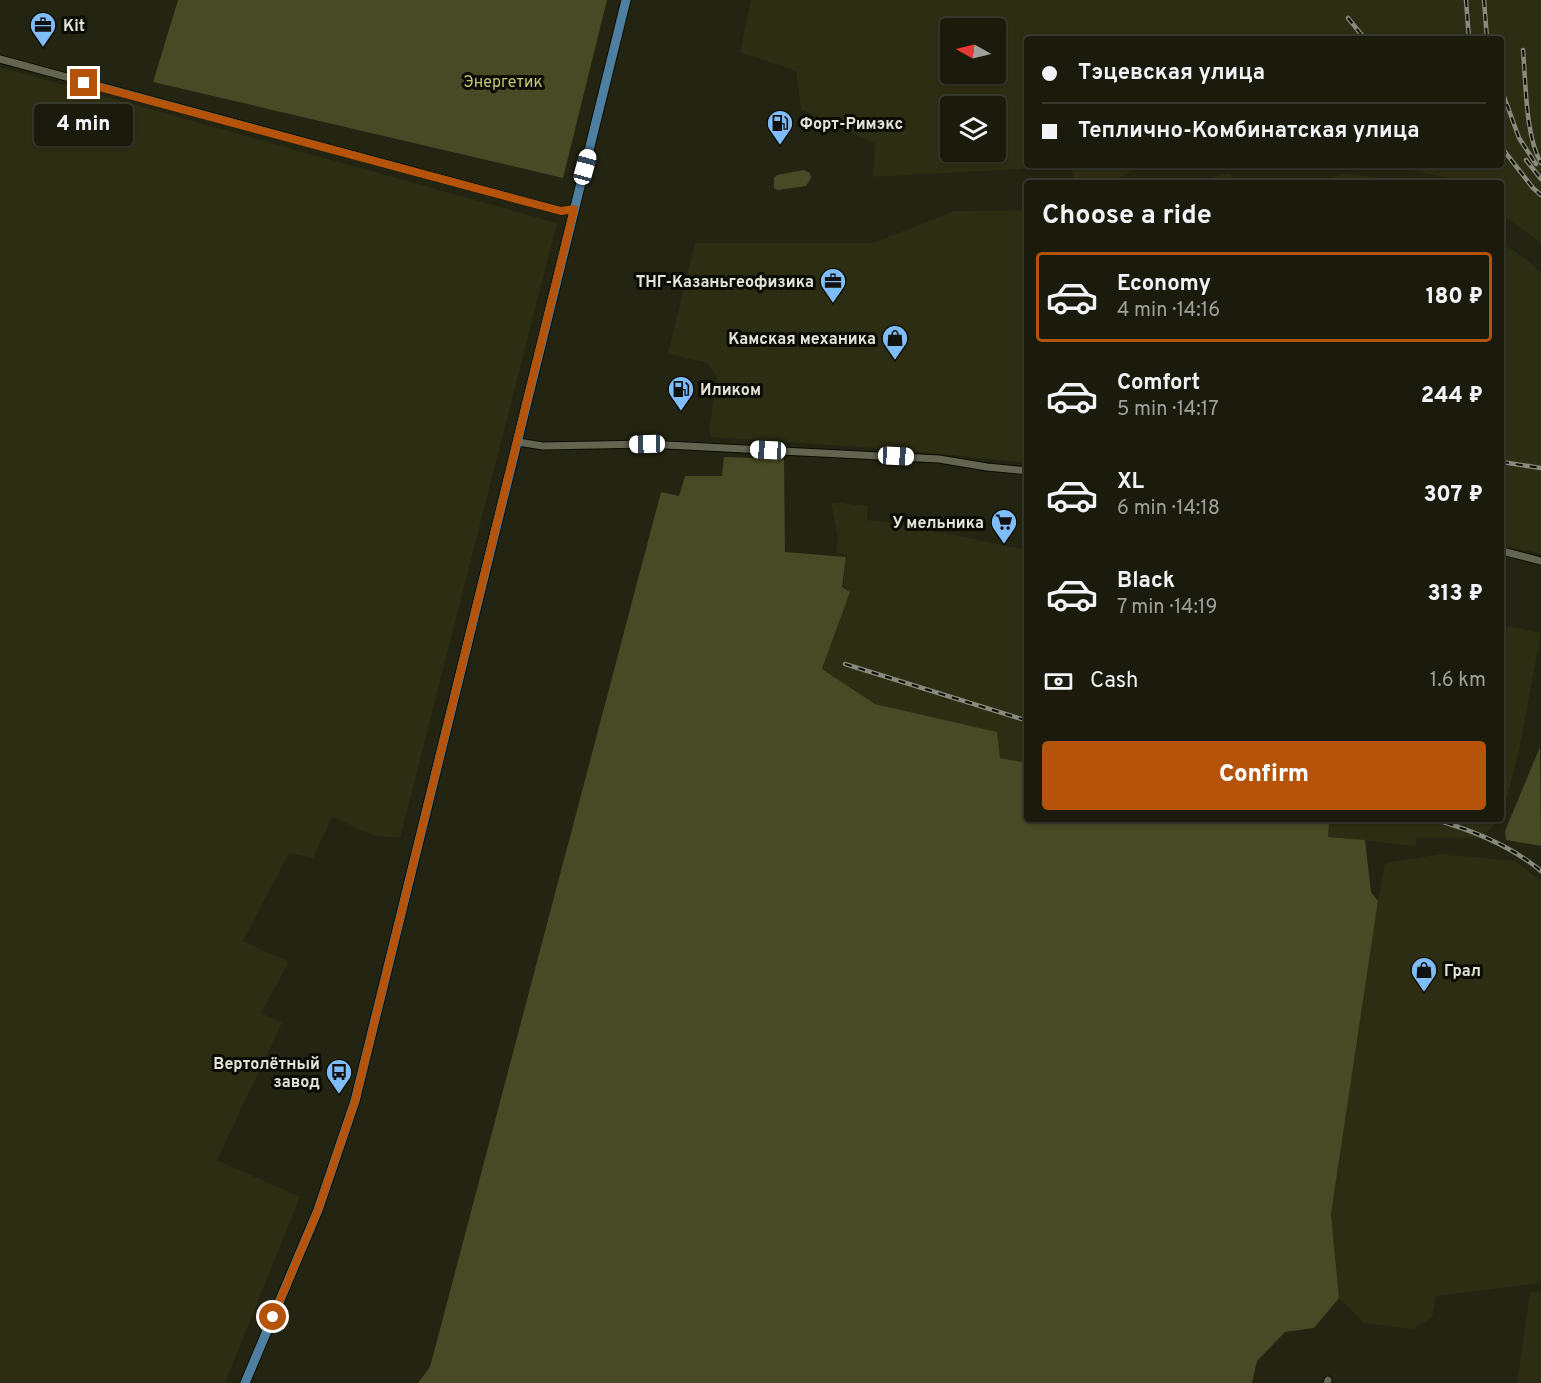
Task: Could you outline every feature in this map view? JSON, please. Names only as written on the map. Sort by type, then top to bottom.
[{"type":"main road","points":[[244,1383],[318,1210],[355,1101],[626,0]]},
{"type":"street","points":[[0,59],[561,211],[574,209]]},
{"type":"street","points":[[518,442],[543,446],[647,444],[939,459],[1024,471]]},
{"type":"street","points":[[1504,552],[1541,561]]},
{"type":"shaded area","points":[[751,0],[1541,0],[1541,243],[1504,216],[1504,180],[1450,180],[1400,168],[1504,168],[1504,36],[1024,36],[1024,168],[1036,168],[873,177],[875,144],[801,109],[796,71],[740,52]]},
{"type":"shaded area","points":[[0,67],[557,223],[400,838],[372,835],[332,817],[313,858],[289,853],[243,941],[289,962],[261,1013],[282,1023],[217,1160],[300,1197],[225,1383],[0,1383]]},
{"type":"shaded area","points":[[1072,168],[1138,168],[1115,180],[1074,180]]},
{"type":"shaded area","points":[[1230,173],[1234,180],[1201,180]]},
{"type":"shaded area","points":[[1342,174],[1405,180],[1327,180]]},
{"type":"shaded area","points":[[1024,210],[1024,463],[892,449],[711,437],[709,430],[717,377],[707,363],[668,354],[695,243],[872,243],[955,211]]},
{"type":"shaded area","points":[[1504,244],[1526,259],[1541,273],[1541,554],[1504,545]]},
{"type":"shaded area","points":[[831,502],[868,506],[867,520],[900,524],[1024,549],[1024,762],[1000,758],[996,732],[875,704],[822,669],[850,592],[843,586],[847,555],[836,553],[838,539]]},
{"type":"shaded area","points":[[1507,626],[1541,633],[1519,751],[1504,808],[1504,644]]},
{"type":"shaded area","points":[[1324,822],[1497,822],[1480,839],[1417,838],[1416,846],[1327,837],[1329,823]]},
{"type":"shaded area","points":[[1441,854],[1515,861],[1541,881],[1541,1283],[1436,1296],[1432,1318],[1412,1329],[1363,1323],[1339,1298],[1331,1214],[1385,863]]},
{"type":"shaded area","points":[[1541,1291],[1541,1383],[1517,1383],[1530,1292]]},
{"type":"green space","name":"Энергетик","points":[[178,0],[607,0],[563,178],[153,82]]},
{"type":"green space","points":[[804,170],[810,173],[811,178],[806,186],[778,190],[774,188],[774,178],[777,175]]},
{"type":"green space","points":[[724,457],[784,459],[785,552],[846,557],[842,587],[850,592],[822,669],[875,704],[997,732],[1000,758],[1024,762],[1024,822],[1324,822],[1329,823],[1328,837],[1365,840],[1371,892],[1378,901],[1331,1214],[1339,1298],[1314,1328],[1285,1332],[1257,1361],[1252,1383],[418,1383],[430,1367],[661,492],[679,496],[685,476],[722,476]]},
{"type":"green space","points":[[1540,747],[1541,846],[1506,840],[1505,831]]},
{"type":"railway","points":[[1466,0],[1469,36]]},
{"type":"railway","points":[[1484,0],[1487,36]]},
{"type":"railway","points":[[1348,18],[1363,36]]},
{"type":"railway","points":[[1523,50],[1529,123],[1541,163]]},
{"type":"railway","points":[[1504,97],[1519,138],[1536,164]]},
{"type":"railway","points":[[1504,151],[1541,195]]},
{"type":"railway","points":[[1526,160],[1541,179]]},
{"type":"railway","points":[[1504,462],[1541,468]]},
{"type":"railway","points":[[845,664],[1024,720]]},
{"type":"railway","points":[[1443,822],[1490,839],[1517,853],[1541,871]]},
{"type":"place","name":"Kit","points":[[43,48]]},
{"type":"place","name":"Форт-Римэкс","points":[[780,146]]},
{"type":"place","name":"ТНГ-Казаньгеофизика","points":[[833,304]]},
{"type":"place","name":"Камская механика","points":[[895,361]]},
{"type":"place","name":"Иликом","points":[[681,412]]},
{"type":"place","name":"У мельника","points":[[1004,545]]},
{"type":"place","name":"Грал","points":[[1424,993]]},
{"type":"place","name":"Вертолётный завод","points":[[339,1095]]},
{"type":"route","points":[[84,83],[561,211],[574,209],[355,1101],[318,1210],[273,1317]]}]
